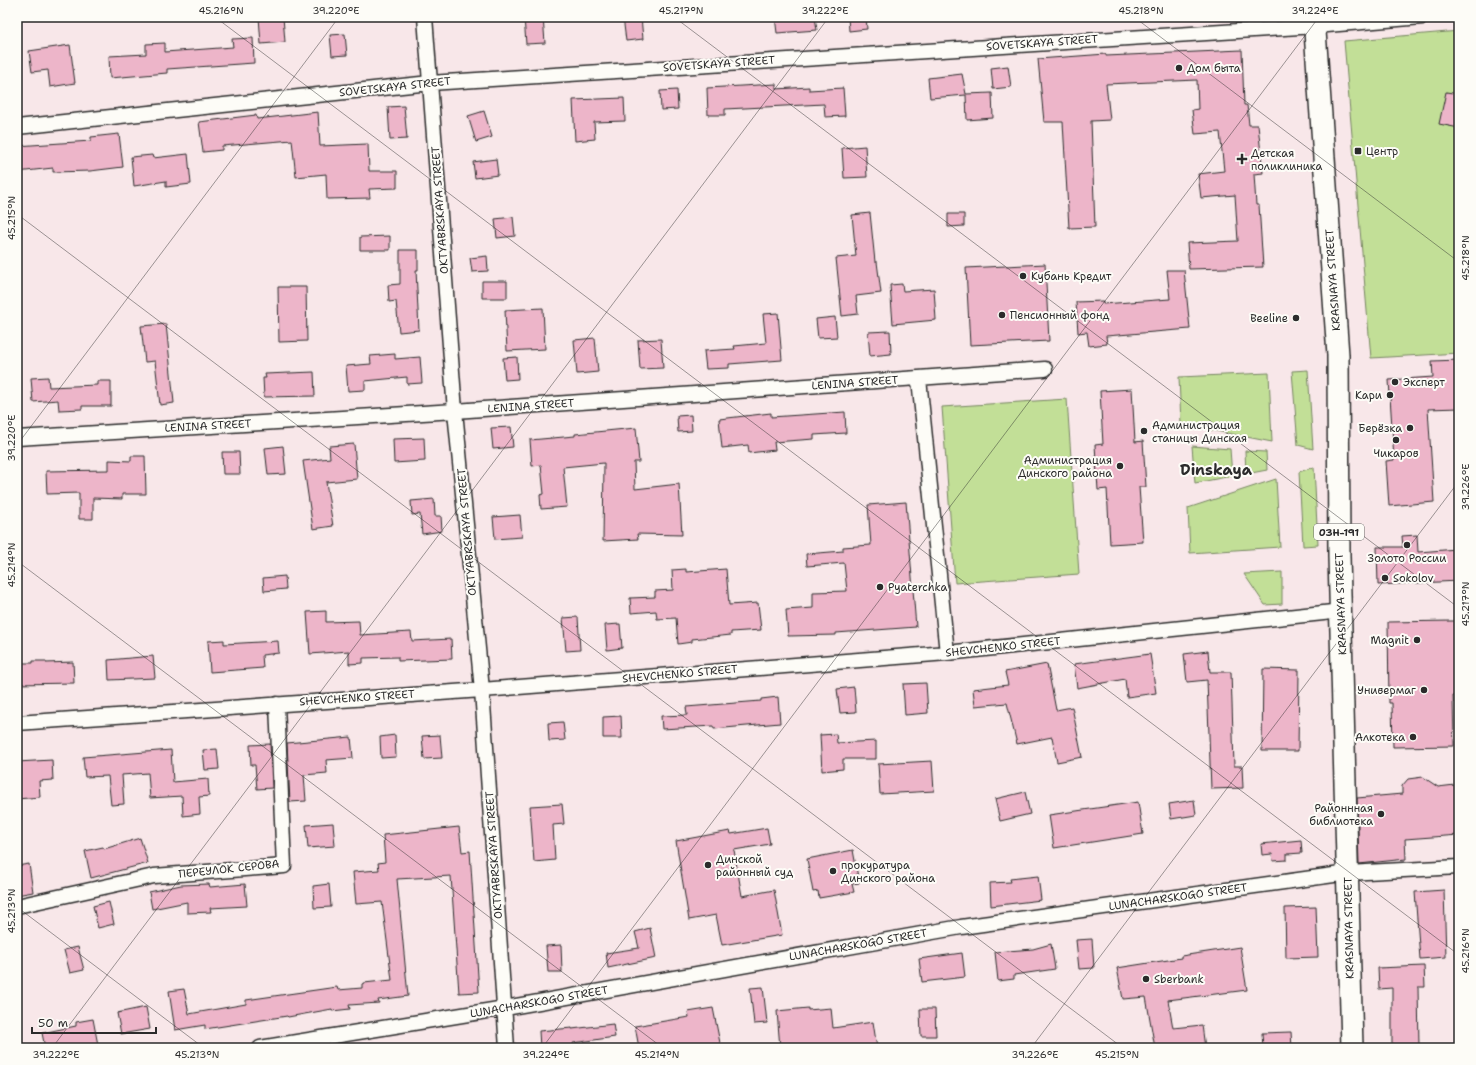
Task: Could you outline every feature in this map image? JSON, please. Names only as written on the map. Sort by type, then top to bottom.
[{"type":"main road","name":"KRASNAYA STREET","points":[[1315,22],[1338,355],[1339,556],[1342,611],[1352,1048]]},
{"type":"street","name":"OKTYABRSKAYA STREET","points":[[425,17],[455,411],[482,690],[507,1048]]},
{"type":"street","name":"SOVETSKAYA STREET","points":[[17,127],[430,82],[1315,22],[1422,17]]},
{"type":"street","name":"LENINA STREET","points":[[17,438],[455,411],[1045,369]]},
{"type":"street","points":[[919,379],[947,653]]},
{"type":"street","name":"SHEVCHENKO STREET","points":[[17,723],[482,690],[947,653],[1342,611]]},
{"type":"street","name":"ПЕРЕУЛОК СЕРОВА","points":[[17,906],[154,876],[284,866],[277,704]]},
{"type":"street","name":"LUNACHARSKOGO STREET","points":[[260,1048],[505,1008],[961,927],[1348,873],[1459,867]]},
{"type":"green space","points":[[1459,31],[1459,353],[1371,358],[1344,41]]},
{"type":"green space","points":[[1308,370],[1313,449],[1298,445],[1292,371]]},
{"type":"green space","points":[[1269,373],[1272,442],[1181,424],[1179,377]]},
{"type":"green space","points":[[1067,399],[1079,574],[955,583],[942,407]]},
{"type":"green space","points":[[1192,446],[1230,449],[1232,476],[1195,483]]},
{"type":"green space","points":[[1245,451],[1266,452],[1267,470],[1246,474]]},
{"type":"green space","points":[[1314,467],[1318,545],[1303,546],[1299,472]]},
{"type":"green space","points":[[1276,479],[1280,547],[1190,553],[1188,508]]},
{"type":"green space","points":[[1282,572],[1282,604],[1265,605],[1244,574]]},
{"type":"building","points":[[259,17],[283,17],[285,42],[261,44]]},
{"type":"building","points":[[524,17],[543,17],[545,43],[526,44]]},
{"type":"building","points":[[623,17],[641,17],[643,39],[626,41]]},
{"type":"building","points":[[775,17],[815,17],[817,30],[777,33]]},
{"type":"building","points":[[848,17],[866,17],[867,29],[849,31]]},
{"type":"building","points":[[345,34],[347,55],[332,56],[330,35]]},
{"type":"building","points":[[253,38],[254,63],[167,69],[167,73],[110,78],[109,56],[146,54],[146,44],[165,43],[165,52],[233,47],[232,39]]},
{"type":"building","points":[[70,45],[75,83],[50,87],[48,70],[32,72],[29,51]]},
{"type":"building","points":[[1242,50],[1244,105],[1247,105],[1249,125],[1258,125],[1263,173],[1254,174],[1256,205],[1259,205],[1263,267],[1189,269],[1187,243],[1238,241],[1235,195],[1201,198],[1198,174],[1224,171],[1220,132],[1195,134],[1192,110],[1198,109],[1197,80],[1106,84],[1110,120],[1091,121],[1095,227],[1069,228],[1063,122],[1044,122],[1038,59],[1106,54],[1106,56]]},
{"type":"building","points":[[1008,66],[1011,87],[993,89],[991,68]]},
{"type":"building","points":[[962,74],[966,94],[992,93],[993,118],[967,120],[966,95],[930,98],[928,78]]},
{"type":"building","points":[[776,84],[776,89],[809,87],[809,90],[843,88],[845,116],[825,117],[824,104],[725,109],[725,115],[708,115],[707,88]]},
{"type":"building","points":[[677,90],[678,109],[661,110],[660,91]]},
{"type":"building","points":[[1446,92],[1459,94],[1459,128],[1439,124]]},
{"type":"building","points":[[624,98],[625,121],[594,122],[595,139],[575,141],[573,100]]},
{"type":"building","points":[[404,106],[407,139],[390,140],[388,107]]},
{"type":"building","points":[[484,111],[492,137],[476,142],[468,116]]},
{"type":"building","points":[[318,112],[320,146],[368,144],[369,171],[397,171],[397,188],[369,189],[370,198],[327,199],[326,174],[296,177],[292,140],[222,146],[222,150],[203,152],[199,122],[256,115],[257,119]]},
{"type":"building","points":[[119,134],[123,167],[90,171],[53,172],[53,168],[17,172],[17,146],[91,141],[91,137]]},
{"type":"building","points":[[865,146],[867,177],[844,178],[842,148]]},
{"type":"building","points":[[188,154],[191,184],[166,187],[166,181],[134,186],[131,157],[152,155],[153,158]]},
{"type":"building","points":[[496,159],[498,175],[475,178],[473,162]]},
{"type":"building","points":[[870,213],[875,262],[877,262],[881,293],[856,296],[858,314],[842,316],[836,258],[856,256],[852,215]]},
{"type":"building","points":[[948,214],[964,214],[964,226],[948,227]]},
{"type":"building","points":[[513,217],[515,236],[497,238],[495,219]]},
{"type":"building","points":[[390,236],[390,250],[360,250],[360,237]]},
{"type":"building","points":[[400,250],[418,250],[418,270],[416,270],[419,330],[399,332],[396,301],[389,302],[388,285],[400,284]]},
{"type":"building","points":[[487,256],[488,271],[472,272],[470,258]]},
{"type":"building","points":[[1045,264],[1049,341],[970,345],[966,268]]},
{"type":"building","points":[[1167,270],[1184,270],[1190,329],[1106,336],[1107,344],[1089,346],[1087,332],[1078,333],[1076,302],[1103,301],[1103,304],[1170,299]]},
{"type":"building","points":[[482,281],[507,281],[507,298],[482,298]]},
{"type":"building","points":[[902,284],[903,291],[934,289],[936,320],[893,324],[890,285]]},
{"type":"building","points":[[278,287],[306,287],[307,341],[279,342]]},
{"type":"building","points":[[543,308],[545,349],[507,351],[505,310]]},
{"type":"building","points":[[778,313],[782,360],[729,364],[729,368],[706,369],[704,351],[735,349],[734,346],[766,343],[763,314]]},
{"type":"building","points":[[835,317],[837,337],[818,338],[816,319]]},
{"type":"building","points":[[166,324],[174,403],[160,405],[155,361],[145,362],[141,326]]},
{"type":"building","points":[[890,331],[891,354],[870,356],[868,332]]},
{"type":"building","points":[[595,338],[598,372],[577,374],[574,340]]},
{"type":"building","points":[[661,339],[663,368],[640,369],[638,340]]},
{"type":"building","points":[[395,354],[395,359],[420,357],[422,383],[407,384],[407,377],[365,381],[365,390],[348,391],[346,366],[371,364],[370,356]]},
{"type":"building","points":[[517,357],[518,379],[505,380],[503,358]]},
{"type":"building","name":"Берёзка","points":[[1459,360],[1459,408],[1428,409],[1434,502],[1389,506],[1386,461],[1394,460],[1389,380],[1433,377],[1432,361]]},
{"type":"building","points":[[314,372],[315,396],[264,397],[263,378],[266,378],[265,374]]},
{"type":"building","points":[[48,377],[49,387],[97,385],[97,381],[111,381],[111,406],[82,406],[82,409],[59,410],[58,400],[33,402],[31,378]]},
{"type":"building","name":"Администрация Динского района","points":[[1132,389],[1135,442],[1143,441],[1146,487],[1139,487],[1143,542],[1110,544],[1107,489],[1098,490],[1095,445],[1103,444],[1100,391]]},
{"type":"building","points":[[845,412],[846,433],[814,435],[814,439],[774,442],[775,450],[749,453],[748,445],[722,448],[719,419],[771,413],[771,417]]},
{"type":"building","points":[[691,415],[692,431],[678,432],[677,416]]},
{"type":"building","points":[[511,427],[513,447],[493,449],[491,428]]},
{"type":"building","points":[[636,428],[639,462],[634,462],[635,489],[679,484],[682,535],[637,534],[638,539],[603,541],[604,463],[563,467],[567,507],[541,509],[540,495],[544,494],[541,465],[532,466],[530,440]]},
{"type":"building","points":[[424,438],[425,461],[394,463],[393,439]]},
{"type":"building","points":[[354,444],[357,479],[326,482],[333,526],[313,529],[303,461],[330,458],[329,446]]},
{"type":"building","points":[[283,446],[286,474],[268,475],[265,448]]},
{"type":"building","points":[[222,452],[239,452],[240,474],[223,474]]},
{"type":"building","points":[[131,456],[145,456],[146,494],[122,494],[122,499],[93,498],[93,519],[79,519],[79,493],[47,494],[46,471],[109,470],[109,460],[131,461]]},
{"type":"building","points":[[434,499],[435,516],[441,516],[442,531],[422,534],[420,514],[412,515],[411,501]]},
{"type":"building","name":"Pyaterchka","points":[[906,502],[916,627],[836,633],[836,635],[788,636],[786,610],[813,608],[813,592],[847,591],[844,563],[807,566],[806,554],[843,551],[843,547],[871,545],[868,505]]},
{"type":"building","points":[[520,515],[522,537],[495,539],[493,517]]},
{"type":"building","points":[[1417,535],[1418,552],[1457,549],[1459,581],[1378,585],[1377,547],[1403,547],[1402,536]]},
{"type":"building","points":[[686,569],[686,572],[726,569],[729,605],[758,603],[761,630],[731,632],[731,635],[692,639],[692,642],[678,644],[676,618],[657,619],[656,611],[631,613],[630,598],[655,597],[655,591],[673,590],[672,570]]},
{"type":"building","points":[[285,576],[286,589],[264,591],[263,578]]},
{"type":"building","points":[[326,611],[326,622],[359,621],[360,635],[411,632],[412,641],[451,639],[452,659],[398,661],[398,657],[363,658],[363,663],[349,664],[349,651],[310,654],[307,612]]},
{"type":"building","points":[[578,617],[580,650],[566,651],[563,618]]},
{"type":"building","name":"Универмаг","points":[[1459,621],[1459,696],[1453,696],[1454,746],[1393,747],[1392,703],[1389,703],[1388,622]]},
{"type":"building","points":[[620,624],[622,648],[607,650],[605,625]]},
{"type":"building","points":[[224,640],[224,644],[278,641],[279,653],[262,655],[263,668],[210,672],[208,641]]},
{"type":"building","points":[[1208,651],[1210,672],[1231,672],[1234,766],[1242,766],[1243,788],[1211,789],[1207,680],[1187,682],[1184,654]]},
{"type":"building","points":[[1150,654],[1156,693],[1127,697],[1125,679],[1077,688],[1074,664]]},
{"type":"building","points":[[153,656],[155,678],[109,680],[108,660]]},
{"type":"building","points":[[33,661],[46,661],[46,663],[73,662],[74,683],[17,684],[17,663],[33,663]]},
{"type":"building","points":[[1047,664],[1056,710],[1072,707],[1082,757],[1057,762],[1052,737],[1017,744],[1007,703],[975,706],[973,689],[1008,685],[1005,672]]},
{"type":"building","points":[[1263,669],[1299,670],[1298,751],[1262,751]]},
{"type":"building","points":[[926,683],[928,713],[905,715],[903,684]]},
{"type":"building","points":[[854,687],[856,712],[840,713],[837,689]]},
{"type":"building","points":[[778,697],[780,723],[714,729],[713,726],[662,729],[661,716],[687,715],[686,707],[761,701],[761,699]]},
{"type":"building","points":[[621,716],[622,738],[603,738],[603,717]]},
{"type":"building","points":[[563,722],[565,740],[549,741],[548,723]]},
{"type":"building","points":[[836,734],[837,743],[876,741],[876,759],[843,759],[843,769],[822,771],[820,735]]},
{"type":"building","points":[[395,735],[396,757],[381,758],[380,737]]},
{"type":"building","points":[[440,735],[442,758],[424,759],[422,736]]},
{"type":"building","points":[[351,737],[353,758],[326,760],[327,773],[304,775],[306,801],[290,802],[287,743]]},
{"type":"building","points":[[270,744],[272,788],[257,789],[255,765],[251,765],[250,745]]},
{"type":"building","points":[[217,749],[219,769],[205,770],[203,750]]},
{"type":"building","points":[[171,750],[173,782],[208,779],[209,796],[199,797],[200,814],[183,816],[182,796],[150,798],[148,773],[122,775],[124,804],[111,805],[108,776],[85,777],[83,757]]},
{"type":"building","points":[[52,760],[53,780],[39,781],[40,797],[17,799],[17,762]]},
{"type":"building","points":[[932,761],[934,791],[880,794],[878,764]]},
{"type":"building","points":[[1423,777],[1438,787],[1455,785],[1456,790],[1459,790],[1459,835],[1405,839],[1406,859],[1359,864],[1357,798],[1402,794],[1402,786],[1408,779]]},
{"type":"building","points":[[1025,792],[1030,814],[1000,821],[995,799]]},
{"type":"building","points":[[1194,800],[1196,815],[1171,819],[1169,804]]},
{"type":"building","points":[[1138,802],[1143,834],[1054,848],[1049,815]]},
{"type":"building","points":[[562,804],[564,824],[553,825],[555,860],[534,862],[530,806]]},
{"type":"building","points":[[333,823],[335,846],[308,848],[306,825]]},
{"type":"building","points":[[459,827],[462,852],[470,851],[479,992],[459,993],[451,876],[397,879],[408,996],[378,1000],[379,1003],[349,1005],[350,1009],[332,1011],[332,1009],[205,1029],[205,1025],[175,1030],[169,991],[184,989],[189,1014],[246,1004],[246,1000],[337,987],[338,990],[362,988],[362,984],[364,983],[392,980],[382,902],[356,904],[353,872],[379,870],[378,863],[385,862],[383,835]]},
{"type":"building","name":"Динской районный суд","points":[[767,828],[770,844],[734,850],[742,896],[774,890],[782,935],[722,945],[716,915],[689,920],[676,841],[730,831],[731,834]]},
{"type":"building","points":[[140,838],[148,863],[91,878],[85,851],[103,847],[104,849]]},
{"type":"building","points":[[1301,840],[1302,853],[1287,854],[1287,860],[1273,861],[1272,854],[1262,855],[1261,844]]},
{"type":"building","name":"прокуратура Динского района","points":[[853,850],[859,883],[852,884],[854,892],[819,898],[818,891],[813,892],[807,859]]},
{"type":"building","points":[[29,864],[33,892],[17,895],[17,866]]},
{"type":"building","points":[[1038,876],[1041,900],[991,906],[990,883],[1011,882],[1010,879]]},
{"type":"building","points":[[209,884],[210,887],[245,884],[247,906],[210,908],[211,912],[187,913],[187,902],[152,909],[149,892],[181,885]]},
{"type":"building","points":[[329,884],[331,907],[314,908],[313,886]]},
{"type":"building","points":[[1444,890],[1446,957],[1420,959],[1415,892]]},
{"type":"building","points":[[109,902],[114,924],[98,928],[93,906]]},
{"type":"building","points":[[1316,907],[1318,957],[1286,958],[1285,908]]},
{"type":"building","points":[[650,928],[656,958],[608,968],[606,953],[639,948],[635,932]]},
{"type":"building","points":[[1092,939],[1094,968],[1079,969],[1076,940]]},
{"type":"building","points":[[1051,944],[1055,969],[1014,975],[1014,979],[998,981],[995,952],[1033,949]]},
{"type":"building","points":[[561,945],[562,972],[548,972],[546,946]]},
{"type":"building","points":[[78,947],[84,970],[70,973],[64,950]]},
{"type":"building","points":[[1240,947],[1247,990],[1168,1000],[1173,1028],[1202,1025],[1205,1048],[1155,1048],[1146,997],[1123,999],[1117,968]]},
{"type":"building","points":[[962,953],[965,977],[922,982],[919,959]]},
{"type":"building","points":[[1424,966],[1425,987],[1418,987],[1419,1047],[1392,1047],[1392,988],[1379,989],[1378,968]]},
{"type":"building","points":[[763,987],[767,1023],[754,1024],[750,988]]},
{"type":"building","points":[[146,1007],[150,1029],[121,1034],[117,1013]]},
{"type":"building","points":[[713,1008],[721,1048],[639,1048],[635,1026],[689,1017],[688,1012]]},
{"type":"building","points":[[808,1008],[808,1010],[831,1008],[833,1028],[873,1022],[877,1048],[780,1048],[777,1011]]},
{"type":"building","points":[[920,1009],[935,1009],[936,1036],[921,1036]]},
{"type":"building","points":[[93,1019],[98,1045],[80,1048],[45,1048],[42,1033],[76,1026],[76,1022]]},
{"type":"building","points":[[613,1024],[615,1037],[573,1043],[574,1048],[540,1048],[539,1031]]},
{"type":"building","points":[[1291,1032],[1292,1048],[1263,1048],[1262,1033]]},
{"type":"place","name":"Дом быта","points":[[1179,68]]},
{"type":"place","name":"Центр","points":[[1358,151]]},
{"type":"place","name":"Детская поликлиника","points":[[1242,159]]},
{"type":"place","name":"Кубань Кредит","points":[[1023,276]]},
{"type":"place","name":"Пенсионный фонд","points":[[1002,315]]},
{"type":"place","name":"Beeline","points":[[1296,318]]},
{"type":"place","name":"Эксперт","points":[[1395,382]]},
{"type":"place","name":"Кари","points":[[1390,395]]},
{"type":"place","name":"Берёзка","points":[[1410,428]]},
{"type":"place","name":"Администрация станицы Динская","points":[[1144,431]]},
{"type":"place","name":"Чикаров","points":[[1396,440]]},
{"type":"place","name":"Администрация Динского района","points":[[1120,466]]},
{"type":"place","name":"Золото России","points":[[1407,545]]},
{"type":"place","name":"Sokolov","points":[[1385,578]]},
{"type":"place","name":"Pyaterchka","points":[[880,587]]},
{"type":"place","name":"Magnit","points":[[1417,640]]},
{"type":"place","name":"Универмаг","points":[[1424,690]]},
{"type":"place","name":"Алкотека","points":[[1413,737]]},
{"type":"place","name":"Районнная библиотека","points":[[1381,814]]},
{"type":"place","name":"Динской районный суд","points":[[708,865]]},
{"type":"place","name":"прокуратура Динского района","points":[[833,871]]},
{"type":"place","name":"Sberbank","points":[[1146,979]]},
{"type":"district","name":"Dinskaya","points":[[1216,470]]}]
